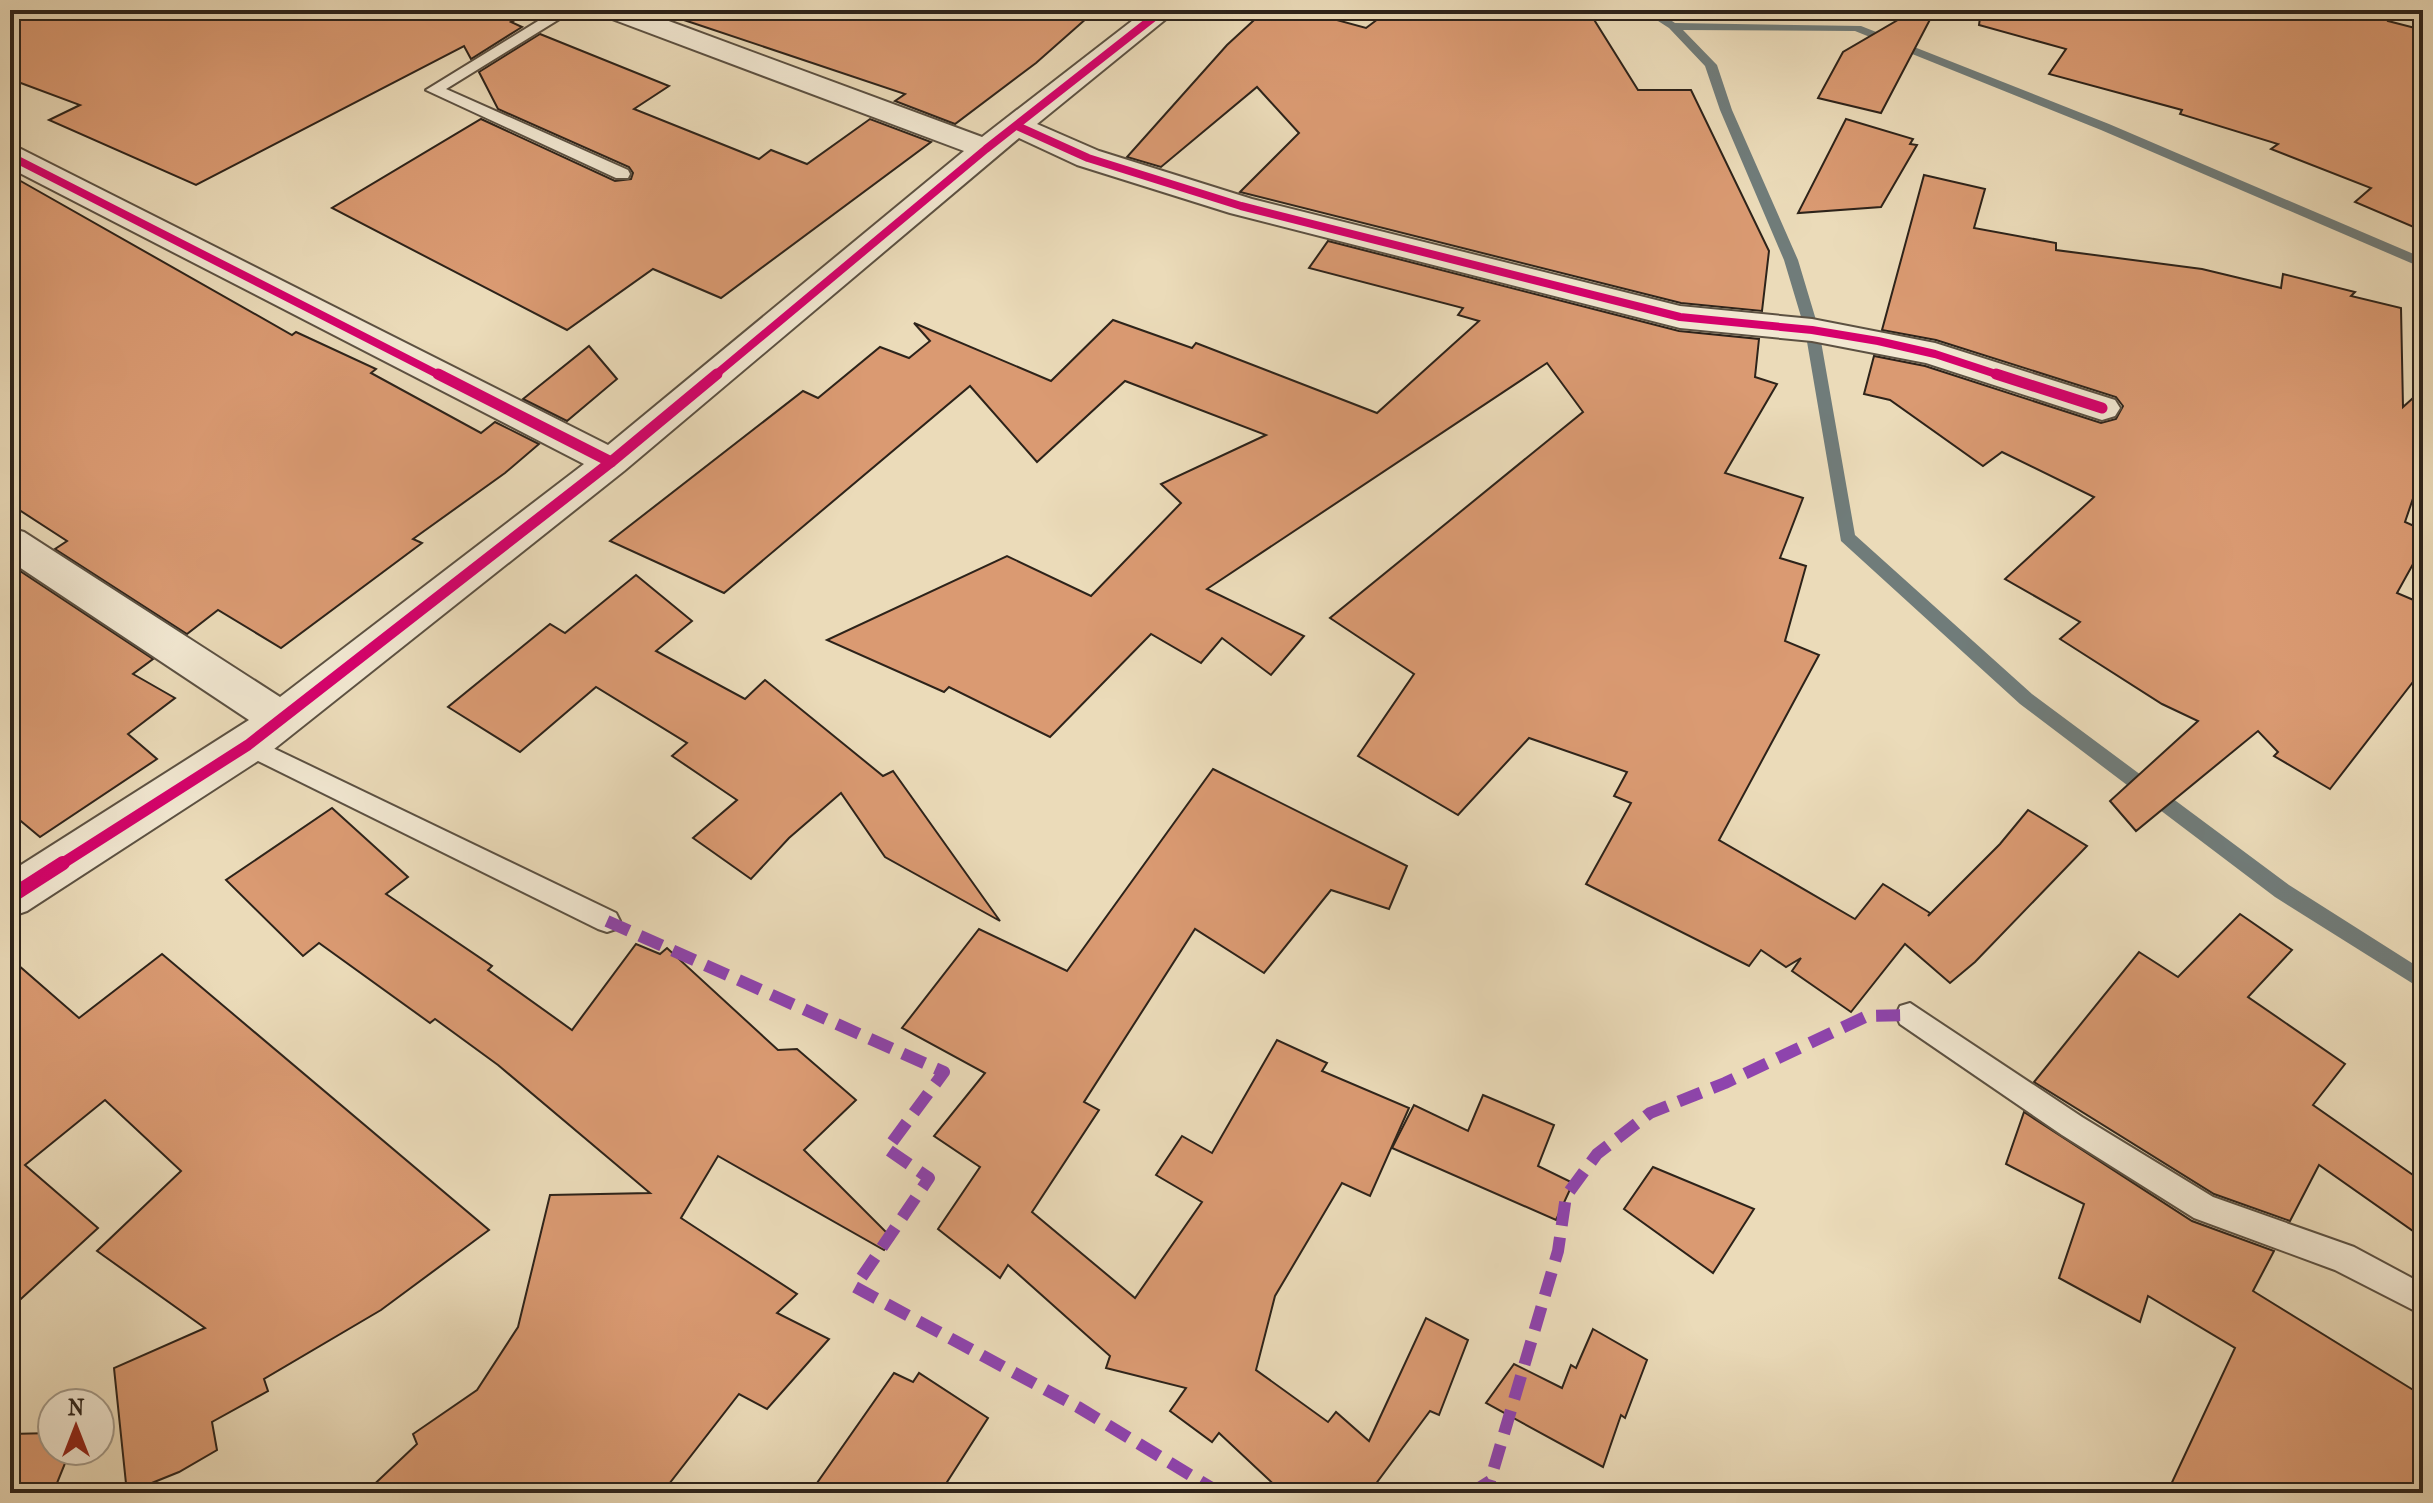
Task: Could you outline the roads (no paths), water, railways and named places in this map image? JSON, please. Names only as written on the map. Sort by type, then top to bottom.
[{"type":"street","points":[[614,10],[986,149]]},
{"type":"street","points":[[10,897],[248,745],[611,462],[986,149],[1163,10]]},
{"type":"street","points":[[1017,126],[1088,158],[1241,206],[1680,317],[1812,330],[1935,354],[2102,408]]},
{"type":"street","points":[[10,156],[611,462]]},
{"type":"street","points":[[10,542],[281,719]]},
{"type":"lane","points":[[567,10],[434,90],[622,174]]},
{"type":"lane","points":[[248,745],[607,921]]},
{"type":"lane","points":[[1910,1015],[2072,1126],[2204,1208],[2343,1258],[2423,1300]]},
{"type":"waterway","points":[[1647,10],[1673,26]]},
{"type":"waterway","points":[[1673,26],[1857,28],[2105,127],[2423,263]]},
{"type":"waterway","points":[[1673,26],[1711,65],[1726,110],[1791,260],[1812,330],[1847,537],[2026,699],[2282,891],[2423,981]]}]
